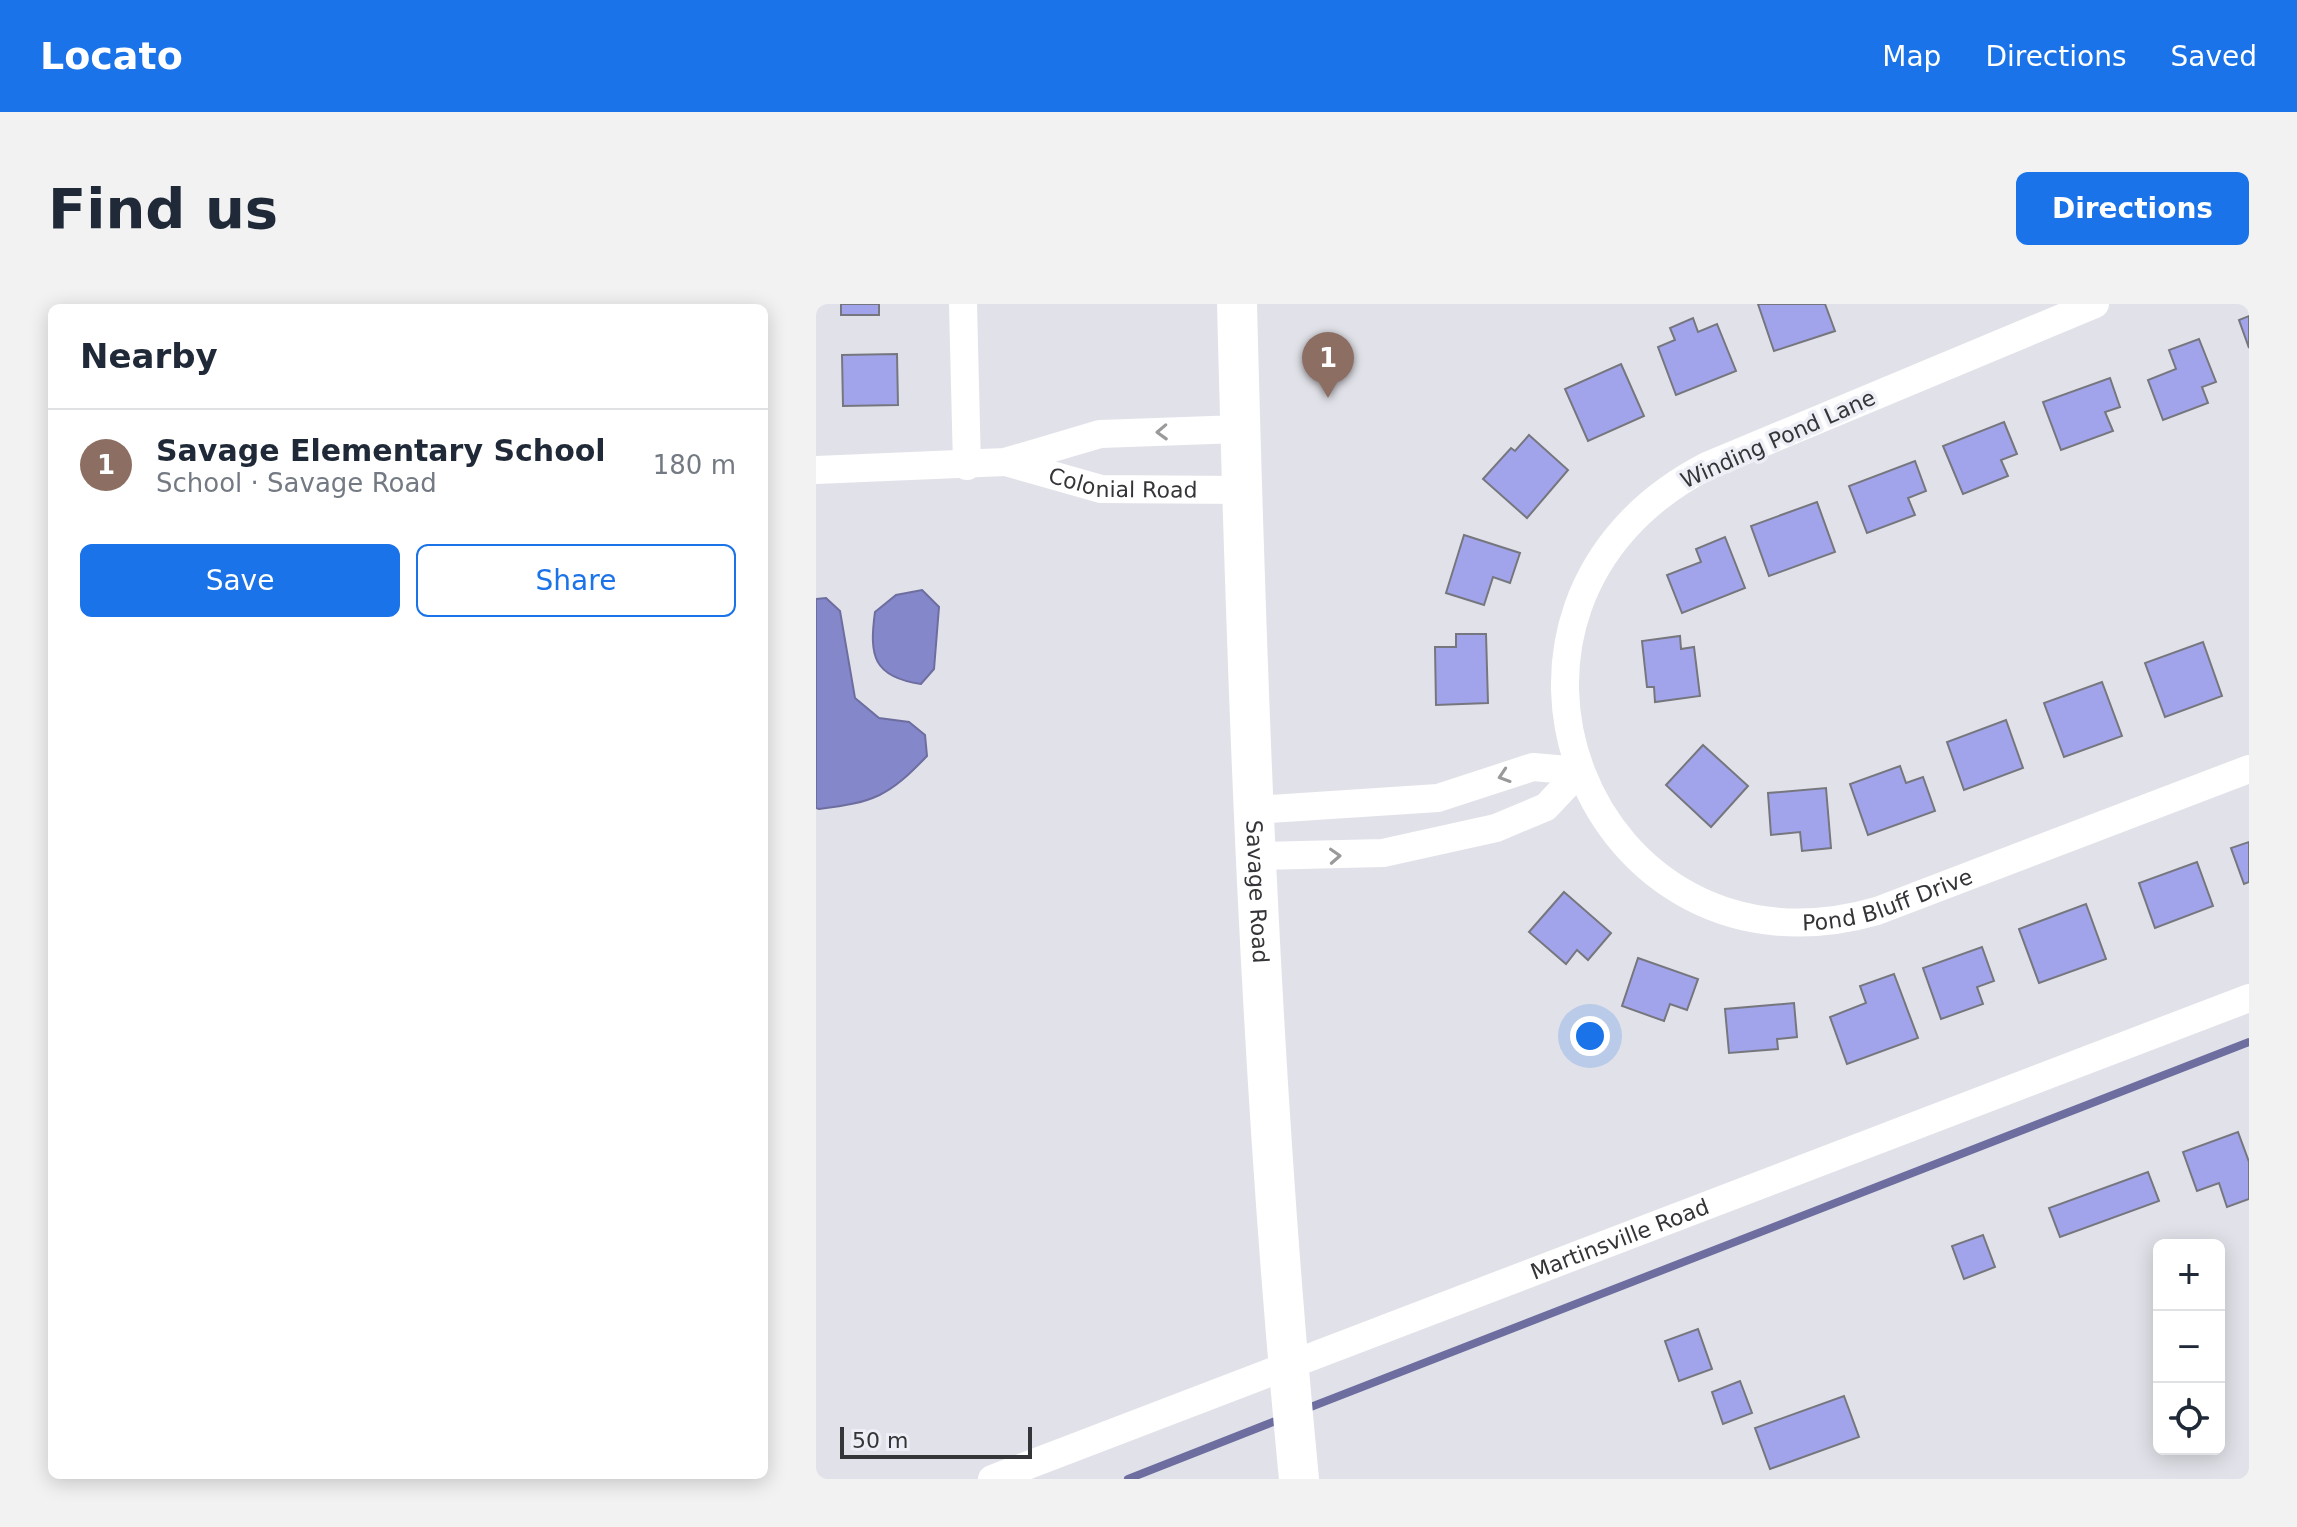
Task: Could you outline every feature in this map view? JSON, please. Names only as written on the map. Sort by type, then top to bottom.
[{"type":"street","points":[[963,304],[967,466]]},
{"type":"street","name":"Savage Road","points":[[1237,304],[1257,856],[1288,1367],[1299,1479]]},
{"type":"street","name":"Winding Pond Lane","points":[[1580,771],[1565,701],[1565,666],[1572,624],[1599,559],[1624,525],[1649,501],[1707,466],[2095,304]]},
{"type":"street","name":"Colonial Road","points":[[816,470],[967,466],[1005,462],[1100,434],[1240,429]]},
{"type":"street","name":"Colonial Road","points":[[1005,462],[1101,489],[1242,490]]},
{"type":"street","points":[[1255,810],[1438,798],[1533,767],[1580,771]]},
{"type":"street","name":"Pond Bluff Drive","points":[[1580,771],[1611,827],[1664,879],[1702,902],[1741,916],[1796,925],[1838,922],[1877,911],[2249,769]]},
{"type":"street","points":[[1257,856],[1383,853],[1481,832],[1546,807],[1580,771]]},
{"type":"street","name":"Martinsville Road","points":[[992,1479],[2249,998]]},
{"type":"water","points":[[922,590],[939,607],[934,669],[921,684],[905,681],[884,670],[874,652],[873,641],[875,612],[896,595]]},
{"type":"water","points":[[826,598],[840,611],[855,698],[879,718],[909,722],[925,735],[927,756],[901,781],[879,795],[854,804],[819,809],[816,808],[816,599]]},
{"type":"building","points":[[841,304],[879,304],[879,315],[841,315]]},
{"type":"building","points":[[1758,304],[1825,304],[1835,331],[1774,351]]},
{"type":"building","points":[[2249,316],[2249,348],[2239,320]]},
{"type":"building","points":[[1693,318],[1698,332],[1717,324],[1736,371],[1676,395],[1658,347],[1675,340],[1670,328]]},
{"type":"building","points":[[2199,339],[2216,382],[2202,387],[2208,403],[2163,420],[2148,380],[2176,369],[2169,350]]},
{"type":"building","points":[[897,354],[898,405],[843,406],[842,355]]},
{"type":"building","points":[[1621,364],[1644,416],[1588,441],[1565,389]]},
{"type":"building","points":[[2110,378],[2120,407],[2105,412],[2113,431],[2061,450],[2043,402]]},
{"type":"building","points":[[2004,422],[2017,454],[2001,460],[2008,476],[1963,494],[1943,446]]},
{"type":"building","points":[[1529,435],[1568,470],[1527,518],[1483,479],[1511,448],[1515,451]]},
{"type":"building","points":[[1915,461],[1926,491],[1908,498],[1915,515],[1867,533],[1849,486]]},
{"type":"building","points":[[1817,502],[1835,552],[1769,576],[1751,526]]},
{"type":"building","points":[[1464,535],[1520,553],[1510,583],[1493,577],[1484,605],[1446,593]]},
{"type":"building","points":[[1725,537],[1745,588],[1682,613],[1667,575],[1701,562],[1696,549]]},
{"type":"building","points":[[1456,634],[1486,634],[1488,703],[1436,705],[1435,647],[1456,647]]},
{"type":"building","points":[[1680,636],[1681,649],[1694,647],[1700,696],[1655,702],[1654,687],[1647,687],[1642,641]]},
{"type":"building","points":[[2203,642],[2222,696],[2165,717],[2145,663]]},
{"type":"building","points":[[2102,682],[2122,736],[2064,757],[2044,703]]},
{"type":"building","points":[[2006,720],[2023,768],[1964,790],[1947,742]]},
{"type":"building","points":[[1703,745],[1748,786],[1711,827],[1666,785]]},
{"type":"building","points":[[1900,766],[1906,783],[1923,777],[1935,811],[1868,835],[1850,784]]},
{"type":"building","points":[[1826,788],[1831,848],[1802,851],[1800,832],[1771,835],[1768,793]]},
{"type":"building","points":[[2249,842],[2249,882],[2244,884],[2231,848]]},
{"type":"building","points":[[2197,862],[2213,906],[2155,928],[2139,883]]},
{"type":"building","points":[[1564,892],[1611,933],[1588,960],[1577,950],[1566,964],[1529,932]]},
{"type":"building","points":[[2086,904],[2106,959],[2039,983],[2019,929]]},
{"type":"building","points":[[1982,947],[1994,981],[1977,987],[1983,1004],[1941,1019],[1923,968]]},
{"type":"building","points":[[1638,958],[1698,979],[1687,1010],[1670,1004],[1664,1021],[1622,1006]]},
{"type":"building","points":[[1894,974],[1918,1038],[1847,1064],[1830,1017],[1866,1003],[1860,986]]},
{"type":"building","points":[[1794,1003],[1797,1037],[1777,1039],[1778,1049],[1729,1053],[1725,1009]]},
{"type":"building","points":[[2238,1132],[2249,1162],[2249,1199],[2227,1207],[2219,1183],[2197,1191],[2183,1152]]},
{"type":"building","points":[[2148,1172],[2159,1201],[2060,1237],[2049,1208]]},
{"type":"building","points":[[1983,1235],[1995,1267],[1964,1279],[1952,1246]]},
{"type":"building","points":[[1698,1329],[1712,1369],[1679,1381],[1665,1341]]},
{"type":"building","points":[[1740,1381],[1752,1413],[1723,1424],[1712,1392]]},
{"type":"building","points":[[1844,1396],[1859,1437],[1770,1469],[1755,1428]]},
{"type":"waterway","points":[[1303,1410],[2249,1042]]},
{"type":"waterway","points":[[1128,1479],[1283,1418]]},
{"type":"place","name":"Savage Elementary School","points":[[1328,398]]}]
